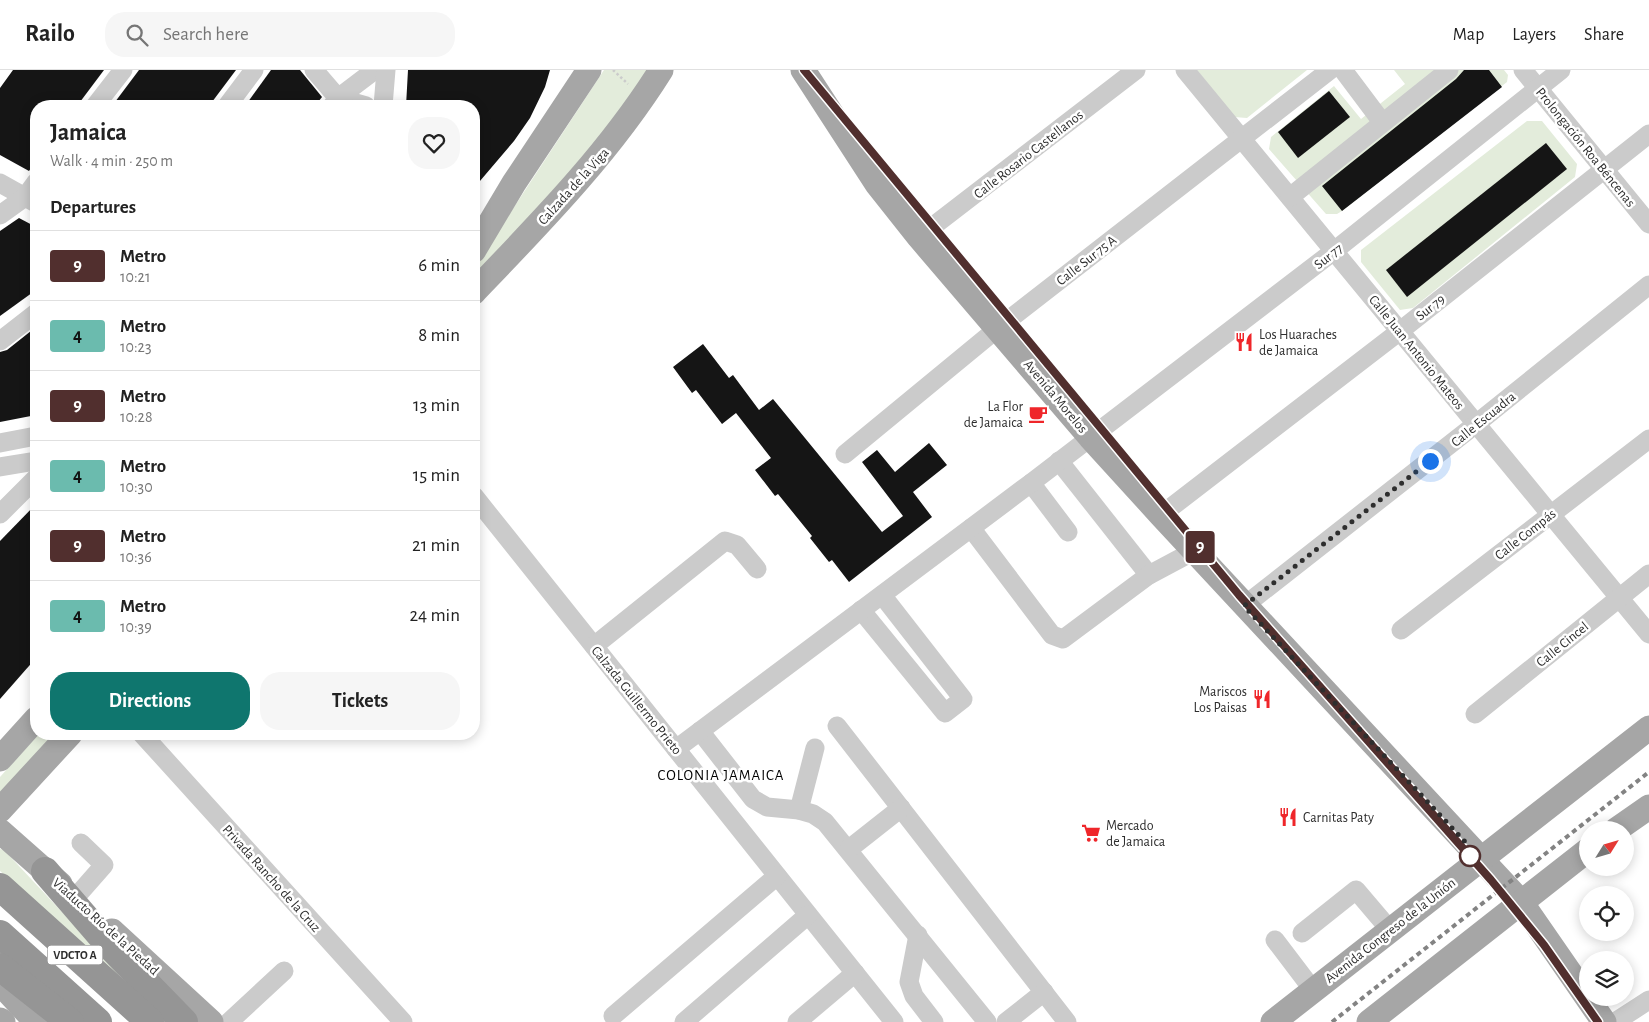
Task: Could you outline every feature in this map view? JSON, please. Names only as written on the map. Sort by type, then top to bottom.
[{"type":"highway","points":[[45,871],[109,945],[184,1022]]},
{"type":"highway","name":"VDCTO A","points":[[0,887],[150,1022]]},
{"type":"highway","name":"VDCTO A","points":[[0,934],[98,1022]]},
{"type":"highway","points":[[0,967],[70,1022]]},
{"type":"main road","points":[[480,241],[514,183],[589,70]]},
{"type":"main road","name":"Calzada de la Viga","points":[[480,286],[582,178],[613,140],[660,70]]},
{"type":"main road","name":"Avenida Morelos","points":[[803,70],[878,184],[919,237],[1090,437],[1244,606],[1520,902],[1614,1020]]},
{"type":"main road","points":[[0,759],[30,726]]},
{"type":"main road","name":"Avenida Congreso de la Unión","points":[[1273,1022],[1649,728]]},
{"type":"main road","points":[[0,810],[64,740]]},
{"type":"main road","points":[[1629,821],[1649,807]]},
{"type":"main road","name":"Viaducto Río de la Piedad","points":[[0,831],[211,1022]]},
{"type":"main road","points":[[1369,1022],[1579,857]]},
{"type":"main road","points":[[0,984],[36,1022]]},
{"type":"street","points":[[100,100],[122,70]]},
{"type":"street","points":[[232,100],[254,70]]},
{"type":"street","points":[[314,70],[334,100]]},
{"type":"street","points":[[338,100],[375,70]]},
{"type":"street","points":[[384,100],[386,70]]},
{"type":"street","name":"Calle Rosario Castellanos","points":[[919,237],[1136,70]]},
{"type":"street","name":"Calle Juan Antonio Mateos","points":[[1185,70],[1649,634]]},
{"type":"street","name":"Calle Sur 75 A","points":[[845,454],[998,328],[1243,140],[1330,70]]},
{"type":"street","points":[[1343,70],[1382,122]]},
{"type":"street","points":[[1290,197],[1449,70]]},
{"type":"street","name":"Prolongación Roa Béncenas","points":[[1523,70],[1649,224]]},
{"type":"street","name":"Sur 77","points":[[676,749],[1031,483],[1334,252],[1561,70]]},
{"type":"street","name":"Sur 79","points":[[1161,515],[1400,331],[1649,134]]},
{"type":"street","points":[[0,183],[30,193]]},
{"type":"street","points":[[0,215],[30,196]]},
{"type":"street","name":"Calle Escuadra","points":[[1244,606],[1649,285]]},
{"type":"street","points":[[0,341],[30,318]]},
{"type":"street","points":[[0,442],[30,437]]},
{"type":"street","name":"Calle Compás","points":[[1400,630],[1649,439]]},
{"type":"street","points":[[1059,461],[1149,575]]},
{"type":"street","points":[[0,468],[30,462]]},
{"type":"street","points":[[1031,483],[1068,532]]},
{"type":"street","points":[[0,514],[30,484]]},
{"type":"street","name":"Calzada Guillermo Prieto","points":[[480,504],[894,1022]]},
{"type":"street","points":[[971,528],[1008,579],[1057,638],[1068,637],[1149,575],[1194,551]]},
{"type":"street","points":[[594,646],[725,541],[737,545],[757,569]]},
{"type":"street","name":"Calle Cincel","points":[[1475,714],[1649,574]]},
{"type":"street","points":[[861,610],[945,713],[962,699],[882,595]]},
{"type":"street","points":[[837,726],[1067,1022]]},
{"type":"street","points":[[700,731],[754,799],[767,807],[799,810],[813,814],[825,822],[987,1022]]},
{"type":"street","name":"Privada Rancho de la Cruz","points":[[147,740],[403,1022]]},
{"type":"street","points":[[799,810],[815,748]]},
{"type":"street","points":[[848,849],[901,808]]},
{"type":"street","points":[[76,898],[104,865],[81,843]]},
{"type":"street","points":[[613,1016],[777,876]]},
{"type":"street","points":[[1302,933],[1356,890],[1390,930]]},
{"type":"street","points":[[684,1022],[808,914]]},
{"type":"street","points":[[918,935],[909,982],[914,996],[934,1022]]},
{"type":"street","points":[[1275,940],[1313,990]]},
{"type":"street","points":[[228,1022],[284,971]]},
{"type":"street","points":[[797,1022],[855,973]]},
{"type":"street","points":[[1006,1022],[1044,992]]},
{"type":"street","points":[[1614,1020],[1649,1000]]},
{"type":"green space","points":[[604,70],[651,70],[620,117],[480,279],[480,259]]},
{"type":"green space","points":[[1197,70],[1307,70],[1247,118],[1234,117]]},
{"type":"green space","points":[[1394,70],[1504,70],[1508,75],[1507,82],[1342,211],[1337,214],[1326,214],[1269,149],[1271,137],[1334,86],[1361,119],[1405,84]]},
{"type":"green space","points":[[1527,121],[1542,121],[1577,164],[1575,177],[1413,308],[1400,310],[1361,262],[1361,250]]},
{"type":"green space","points":[[34,740],[54,740],[0,800],[0,777]]},
{"type":"green space","points":[[0,849],[4,850],[120,974],[117,975],[0,871]]},
{"type":"building","points":[[13,70],[104,70],[82,100],[30,100],[29,171],[0,155],[0,88]]},
{"type":"building","points":[[139,70],[236,70],[214,100],[116,100]]},
{"type":"building","points":[[271,70],[300,70],[322,97],[320,100],[249,100]]},
{"type":"building","points":[[408,70],[550,70],[545,87],[530,118],[514,141],[480,181],[480,100],[406,100]]},
{"type":"building","points":[[1464,70],[1489,70],[1502,87],[1342,211],[1322,186],[1456,79]]},
{"type":"building","points":[[1329,91],[1350,117],[1298,158],[1278,132]]},
{"type":"building","points":[[1546,143],[1567,169],[1407,297],[1386,270]]},
{"type":"building","points":[[19,218],[30,224],[30,294],[0,316],[0,231]]},
{"type":"building","points":[[30,332],[30,416],[0,422],[0,352],[7,350]]},
{"type":"building","points":[[703,344],[729,378],[733,375],[759,410],[773,399],[882,532],[903,516],[862,462],[877,450],[895,472],[929,443],[947,465],[913,492],[932,517],[849,582],[832,560],[829,562],[810,538],[812,536],[778,494],[775,496],[755,470],[771,458],[736,413],[722,424],[696,390],[692,393],[673,367]]},
{"type":"building","points":[[30,510],[30,665],[0,699],[0,541]]},
{"type":"railway","points":[[1332,1022],[1649,772]]},
{"type":"metro line","name":"9","points":[[804,70],[1239,595],[1318,682],[1491,880],[1544,945],[1598,1022]]},
{"type":"place","name":"Los Huaraches de Jamaica","points":[[1244,342]]},
{"type":"place","name":"La Flor de Jamaica","points":[[1038,414]]},
{"type":"place","name":"Mariscos Los Paisas","points":[[1262,699]]},
{"type":"place","name":"Carnitas Paty","points":[[1288,817]]},
{"type":"place","name":"Mercado de Jamaica","points":[[1091,833]]},
{"type":"district","name":"COLONIA JAMAICA","points":[[721,775]]},
{"type":"route","points":[[1430,461],[1244,606],[1468,845],[1470,856]]}]
